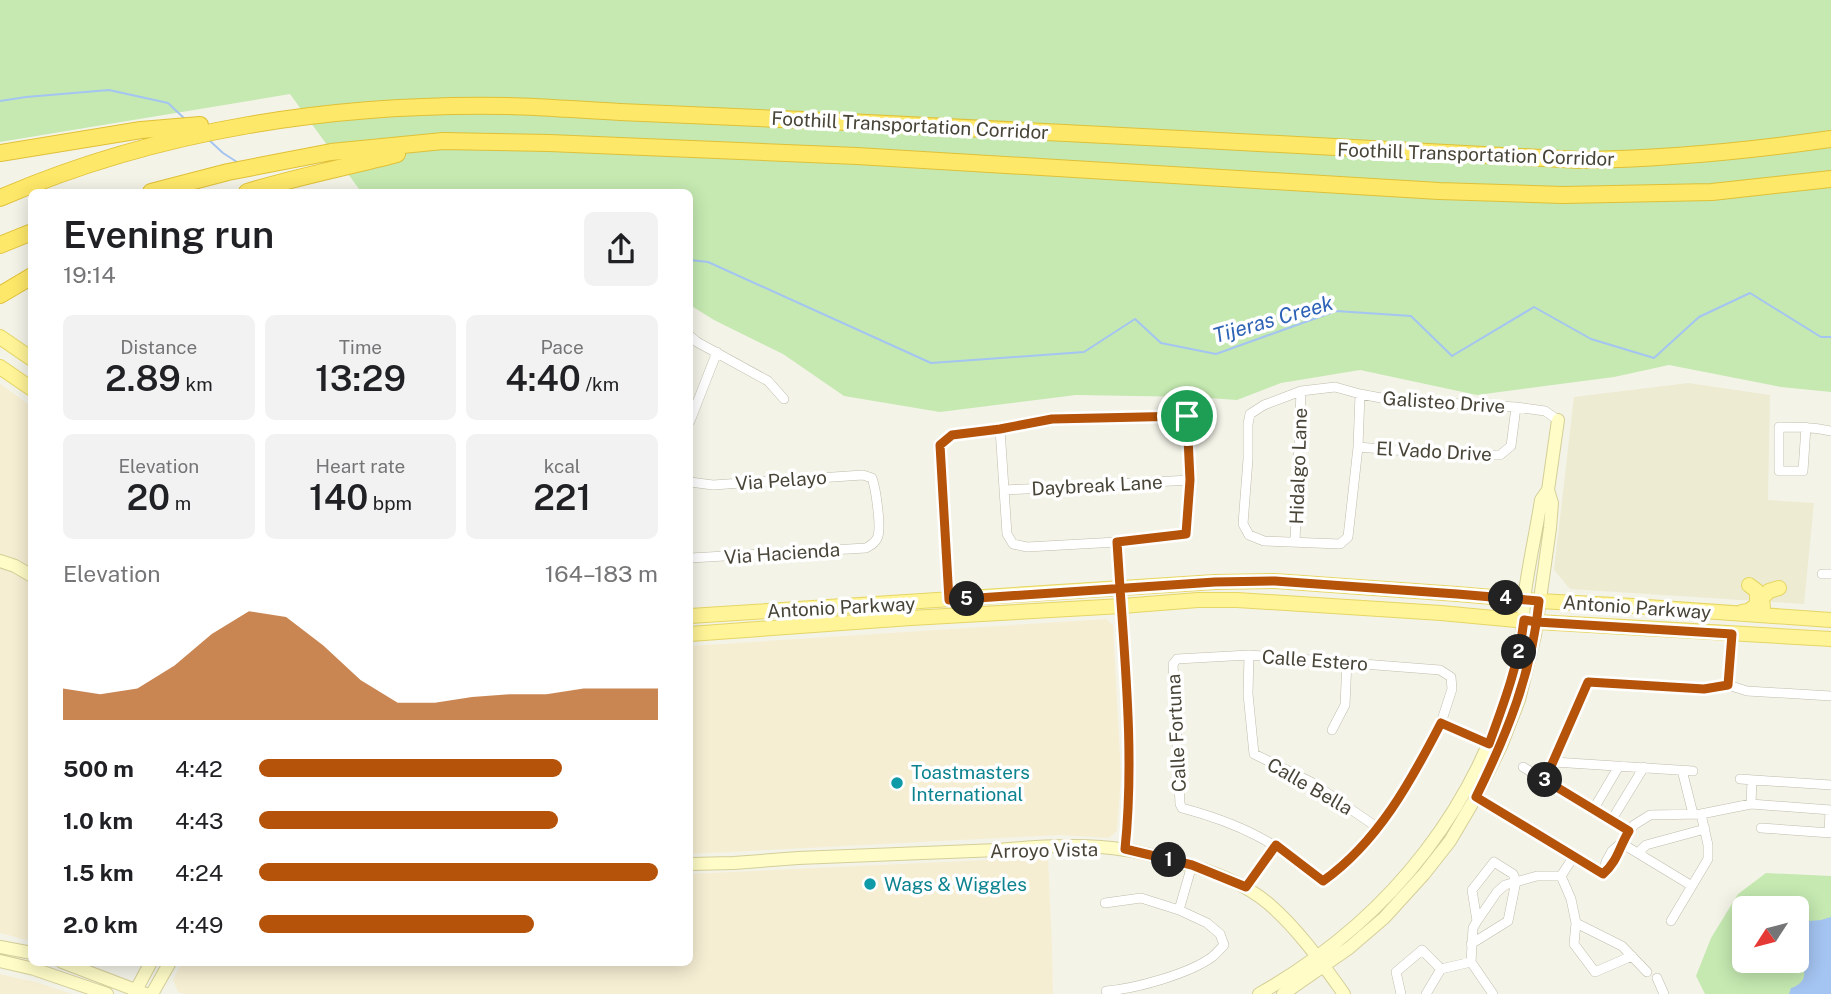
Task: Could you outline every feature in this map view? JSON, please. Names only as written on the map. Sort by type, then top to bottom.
[{"type":"highway","name":"Foothill Transportation Corridor","points":[[0,198],[40,180],[207,132],[300,117],[403,108],[508,106],[1580,160],[1713,154],[1831,139]]},
{"type":"highway","points":[[0,153],[141,131],[300,117]]},
{"type":"highway","points":[[258,189],[443,141]]},
{"type":"highway","name":"Foothill Transportation Corridor","points":[[161,189],[200,178],[331,152],[443,141],[843,156],[1425,190],[1563,195],[1712,192],[1831,179]]},
{"type":"highway","points":[[0,245],[28,234]]},
{"type":"highway","points":[[0,295],[28,278]]},
{"type":"main road","points":[[0,337],[28,356]]},
{"type":"main road","points":[[0,367],[28,386]]},
{"type":"main road","points":[[1471,794],[1501,746],[1519,700],[1531,656],[1532,601],[1552,503],[1548,490],[1558,419]]},
{"type":"main road","points":[[0,561],[28,574]]},
{"type":"main road","name":"Antonio Parkway","points":[[693,616],[1215,582],[1275,581],[1831,620]]},
{"type":"main road","points":[[1739,613],[1757,605],[1757,591],[1749,585]]},
{"type":"main road","points":[[1772,615],[1762,607],[1762,597],[1779,588]]},
{"type":"main road","name":"Antonio Parkway","points":[[693,634],[1198,600],[1237,600],[1831,639]]},
{"type":"main road","points":[[1259,994],[1349,948],[1384,918],[1450,841],[1471,794],[1507,696],[1530,621]]},
{"type":"main road","name":"Arroyo Vista","points":[[693,864],[1032,847],[1125,849],[1192,865],[1246,887],[1293,926],[1344,994]]},
{"type":"main road","points":[[0,947],[28,952]]},
{"type":"main road","points":[[0,961],[34,969],[107,994]]},
{"type":"main road","points":[[1283,994],[1320,962]]},
{"type":"main road","points":[[72,966],[139,992],[149,966]]},
{"type":"main road","points":[[152,994],[168,966]]},
{"type":"street","points":[[693,339],[768,381],[784,399]]},
{"type":"street","points":[[693,414],[718,352]]},
{"type":"street","name":"Galisteo Drive","points":[[1295,542],[1264,541],[1249,535],[1243,524],[1248,424],[1250,414],[1264,405],[1301,391],[1335,387],[1392,400],[1545,411],[1558,419]]},
{"type":"street","name":"Hidalgo Lane","points":[[1295,542],[1301,391]]},
{"type":"street","points":[[1295,542],[1340,544],[1348,537],[1358,447],[1360,394]]},
{"type":"street","name":"El Vado Drive","points":[[1358,447],[1500,455],[1510,446],[1516,407]]},
{"type":"street","points":[[949,600],[940,445],[952,435],[1052,419],[1187,416],[1190,480],[1186,534],[1117,542],[1027,547],[1013,544],[1007,534],[1000,429]]},
{"type":"street","points":[[1806,427],[1803,471],[1779,471],[1779,427],[1806,427],[1814,427],[1831,431]]},
{"type":"street","name":"Via Pelayo","points":[[693,482],[713,485],[863,475],[872,478],[876,488],[879,535],[874,543]]},
{"type":"street","name":"Daybreak Lane","points":[[1005,489],[1190,480]]},
{"type":"street","points":[[1117,542],[1130,763],[1125,849]]},
{"type":"street","name":"Via Hacienda","points":[[693,558],[866,548],[874,543]]},
{"type":"street","points":[[1728,685],[1732,634]]},
{"type":"street","name":"Calle Estero","points":[[1177,659],[1249,655],[1440,670],[1451,677],[1452,689],[1441,723]]},
{"type":"street","name":"Calle Bella","points":[[1249,655],[1248,694],[1254,754],[1312,783],[1378,828]]},
{"type":"street","name":"Calle Fortuna","points":[[1177,659],[1172,670],[1179,800],[1182,808],[1215,817],[1276,845]]},
{"type":"street","points":[[1332,730],[1345,705],[1347,661]]},
{"type":"street","points":[[1545,780],[1588,682],[1704,689],[1728,685],[1747,691],[1831,696]]},
{"type":"street","points":[[1246,887],[1276,845],[1323,881],[1338,870],[1378,828],[1414,776],[1441,723],[1489,744]]},
{"type":"street","points":[[1553,762],[1693,771]]},
{"type":"street","points":[[1593,810],[1619,766]]},
{"type":"street","points":[[1523,767],[1629,831]]},
{"type":"street","points":[[1611,821],[1644,767]]},
{"type":"street","points":[[1671,921],[1708,859],[1705,829],[1682,770]]},
{"type":"street","points":[[1740,779],[1831,785]]},
{"type":"street","points":[[1751,804],[1752,780]]},
{"type":"street","points":[[1471,794],[1603,874],[1612,866],[1629,831],[1639,820],[1650,815],[1697,814],[1751,804],[1831,810],[1830,833],[1761,828]]},
{"type":"street","points":[[1637,853],[1646,845],[1705,829]]},
{"type":"street","points":[[1621,843],[1692,887]]},
{"type":"street","points":[[1561,876],[1574,856]]},
{"type":"street","points":[[1471,944],[1508,921],[1516,881],[1513,874],[1494,862],[1472,890],[1477,921]]},
{"type":"street","points":[[1178,910],[1192,865]]},
{"type":"street","points":[[1493,994],[1471,962],[1473,928],[1477,921],[1505,885],[1537,876],[1561,876]]},
{"type":"street","points":[[1561,876],[1571,899],[1576,923],[1574,944],[1595,972],[1632,956]]},
{"type":"street","points":[[1105,903],[1141,898],[1178,910],[1207,923],[1220,934],[1224,945],[1212,957],[1179,973],[1123,990],[1106,991]]},
{"type":"street","points":[[1576,923],[1622,946],[1647,972]]},
{"type":"street","points":[[1401,994],[1396,972],[1422,950],[1441,968]]},
{"type":"street","points":[[1426,994],[1441,968],[1471,962]]},
{"type":"street","points":[[1657,978],[1664,994]]},
{"type":"shaded area","points":[[1688,383],[1770,395],[1768,500],[1814,503],[1804,604],[1570,589],[1554,570],[1574,397]]},
{"type":"shaded area","points":[[0,384],[28,404],[28,940],[0,933]]},
{"type":"shaded area","points":[[1106,619],[1113,625],[1121,776],[1117,831],[1109,838],[1059,835],[693,854],[693,646]]},
{"type":"shaded area","points":[[1048,857],[1053,994],[185,994],[178,992],[173,980],[180,966],[693,966],[693,874]]},
{"type":"shaded area","points":[[0,974],[39,983],[72,994],[0,994]]},
{"type":"green space","points":[[0,0],[1831,0],[1831,392],[1781,387],[1669,365],[1614,377],[1477,395],[1360,370],[1281,383],[1237,400],[1076,395],[940,412],[844,396],[783,354],[693,307],[693,189],[359,189],[290,94],[0,142]]},
{"type":"green space","points":[[1766,873],[1831,876],[1831,994],[1705,994],[1696,976],[1711,938],[1732,904],[1732,973],[1810,973],[1810,896],[1737,896]]},
{"type":"water","points":[[1831,917],[1831,994],[1789,994],[1791,988],[1803,980],[1804,973],[1810,973],[1810,921]]},
{"type":"waterway","name":"Tijeras Creek","points":[[0,101],[109,90],[168,103],[186,120]]},
{"type":"waterway","name":"Tijeras Creek","points":[[209,140],[237,162]]},
{"type":"waterway","name":"Tijeras Creek","points":[[693,260],[708,262],[931,363],[1084,352],[1135,319],[1161,343],[1216,354],[1336,311],[1411,316],[1452,356],[1534,307],[1591,339],[1654,358],[1699,317],[1750,293],[1821,337],[1831,337]]},
{"type":"place","name":"Toastmasters International","points":[[897,783]]},
{"type":"place","name":"Wags & Wiggles","points":[[870,884]]},
{"type":"route","points":[[1187,416],[1052,419],[952,435],[940,445],[949,600],[1120,588],[1215,582],[1275,581],[1539,601],[1537,622],[1531,656],[1519,700],[1501,746],[1476,797],[1603,874],[1612,866],[1629,831],[1545,780],[1588,682],[1704,689],[1728,685],[1732,634],[1537,622],[1524,620],[1507,696],[1489,744],[1441,723],[1414,776],[1378,828],[1338,870],[1323,881],[1276,845],[1246,887],[1192,865],[1125,849],[1130,763],[1120,588],[1120,577],[1117,542],[1186,534],[1190,480],[1187,416]]}]
